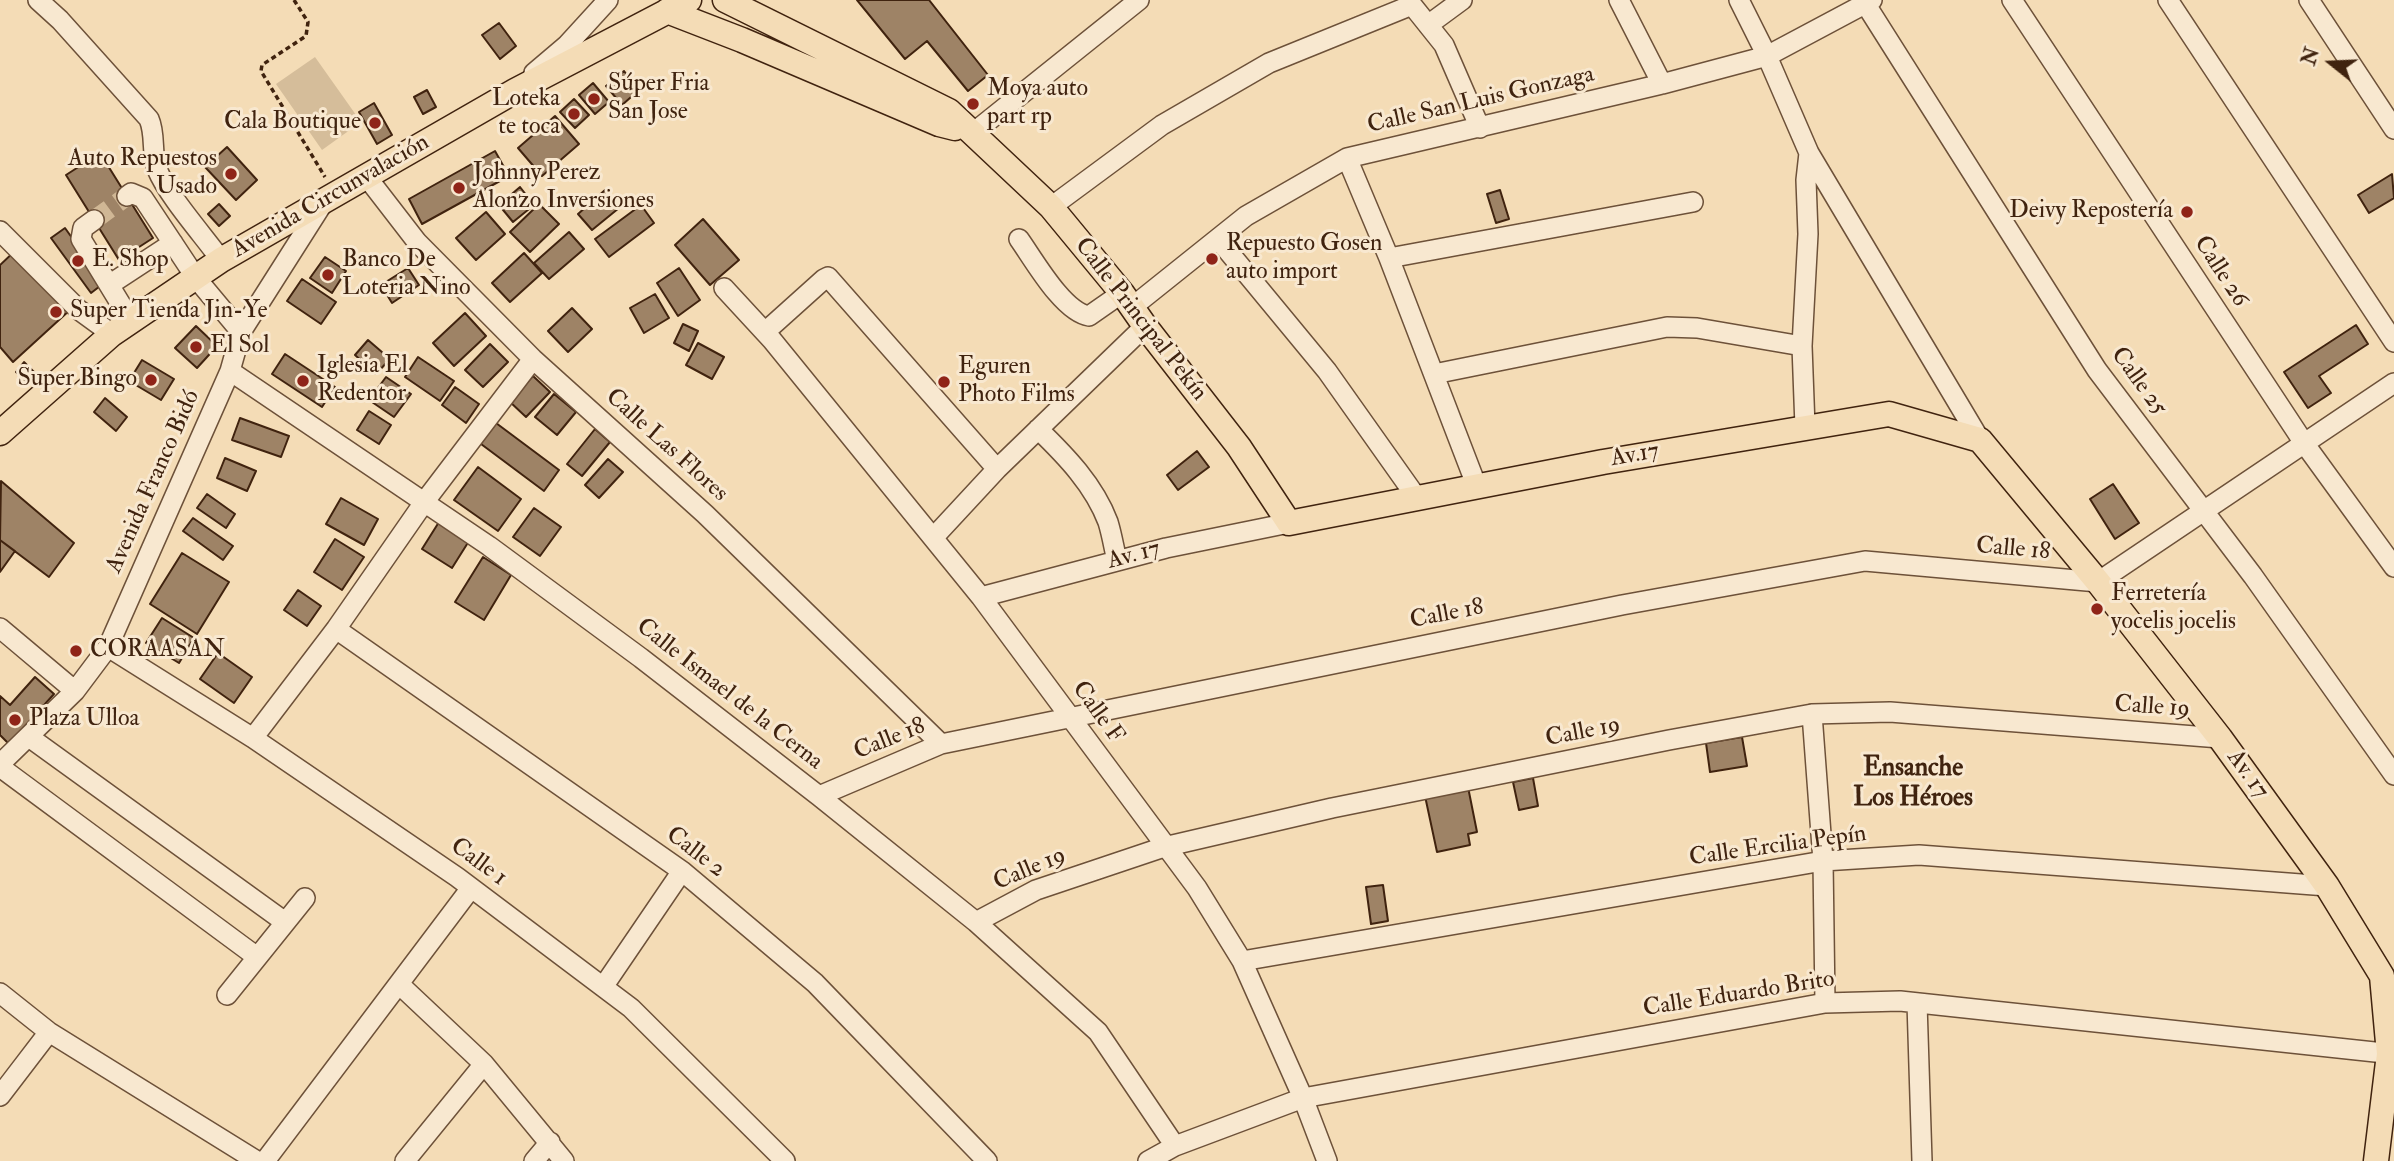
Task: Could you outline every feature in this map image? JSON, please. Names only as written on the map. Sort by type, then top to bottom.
[{"type":"main road","name":"Calle Principal Pekín","points":[[725,0],[768,11],[949,111],[973,133],[1051,207],[1239,447],[1289,523]]},
{"type":"main road","name":"Avenida Circunvalación","points":[[0,433],[122,328],[221,260],[670,4]]},
{"type":"main road","name":"Calle Principal Pekín","points":[[670,4],[742,40],[939,124],[973,133]]},
{"type":"main road","name":"Av.17","points":[[1289,523],[1603,462],[1889,414],[1980,440]]},
{"type":"main road","name":"Av. 17","points":[[1980,440],[2098,582],[2220,737],[2327,886],[2382,976],[2392,1054],[2376,1161]]},
{"type":"street","points":[[38,0],[60,20],[149,119],[157,169],[221,260]]},
{"type":"street","points":[[515,91],[567,45],[608,0]]},
{"type":"street","points":[[973,133],[1139,0]]},
{"type":"street","points":[[1428,25],[1462,0]]},
{"type":"street","points":[[1619,0],[1662,84]]},
{"type":"street","points":[[1740,0],[1810,153],[1980,440]]},
{"type":"street","name":"Calle 26","points":[[2012,0],[2304,443],[2394,567]]},
{"type":"street","points":[[2168,0],[2394,342]]},
{"type":"street","points":[[2309,0],[2394,129]]},
{"type":"street","name":"Calle San Luis Gonzaga","points":[[1132,309],[1246,216],[1347,158],[1662,84],[1767,56],[1866,1]]},
{"type":"street","name":"Calle 25","points":[[1866,1],[2097,370],[2253,576],[2394,775]]},
{"type":"street","points":[[1051,207],[1162,125],[1269,63],[1410,2],[1444,45],[1480,128]]},
{"type":"street","points":[[1805,427],[1801,346],[1808,234],[1806,180],[1810,153]]},
{"type":"street","points":[[1347,158],[1389,258],[1477,487]]},
{"type":"street","name":"Calle Las Flores","points":[[366,176],[417,242],[533,359],[705,514],[941,744]]},
{"type":"street","points":[[127,196],[131,193],[143,198],[196,278],[241,332]]},
{"type":"street","name":"Avenida Franco Bidó","points":[[0,766],[75,691],[108,647],[230,371],[241,332],[330,196]]},
{"type":"street","points":[[1389,258],[1693,202]]},
{"type":"street","points":[[94,220],[83,228],[81,239],[110,285],[122,328]]},
{"type":"street","points":[[0,231],[79,310],[122,328]]},
{"type":"street","points":[[1019,239],[1069,307],[1081,315],[1132,309]]},
{"type":"street","points":[[1218,239],[1327,371],[1418,498]]},
{"type":"street","points":[[110,285],[173,243]]},
{"type":"street","points":[[765,332],[828,277],[997,469]]},
{"type":"street","name":"Calle F","points":[[724,288],[765,332],[981,597],[1197,888],[1241,961],[1303,1098],[1327,1161]]},
{"type":"street","points":[[933,538],[1038,429],[1132,309]]},
{"type":"street","points":[[1434,374],[1667,327],[1697,328],[1801,346]]},
{"type":"street","points":[[253,738],[336,629],[425,501],[533,359]]},
{"type":"street","name":"Calle Ismael de la Cerna","points":[[230,371],[425,501],[641,658],[976,922],[1098,1032],[1175,1146]]},
{"type":"street","points":[[2098,582],[2394,383]]},
{"type":"street","points":[[1038,429],[1078,470],[1099,501],[1117,561]]},
{"type":"street","name":"Av. 17","points":[[981,597],[1166,548],[1289,523]]},
{"type":"street","name":"Calle 18","points":[[819,796],[941,744],[1595,610],[1865,561],[2098,582]]},
{"type":"street","points":[[0,628],[75,691]]},
{"type":"street","name":"Calle 2","points":[[336,629],[682,871],[815,983],[987,1161]]},
{"type":"street","name":"Calle 1","points":[[108,647],[253,738],[471,888],[631,1008],[785,1161]]},
{"type":"street","name":"Calle 19","points":[[976,922],[1036,890],[1164,847],[1359,803],[1812,714],[1890,712],[2220,737]]},
{"type":"street","points":[[1812,714],[1823,861],[1825,1003]]},
{"type":"street","points":[[29,737],[285,922]]},
{"type":"street","points":[[0,766],[257,957]]},
{"type":"street","name":"Calle Ercilia Pepín","points":[[1241,961],[1823,861],[1919,855],[2327,886]]},
{"type":"street","points":[[603,987],[682,871]]},
{"type":"street","points":[[265,1161],[471,888]]},
{"type":"street","points":[[227,995],[305,898]]},
{"type":"street","points":[[399,984],[484,1064],[564,1161]]},
{"type":"street","points":[[0,993],[49,1032],[257,1161]]},
{"type":"street","name":"Calle Eduardo Brito","points":[[1148,1161],[1175,1146],[1303,1098],[1825,1003],[1900,1001],[2392,1054]]},
{"type":"street","points":[[1917,1003],[1922,1161]]},
{"type":"street","points":[[0,1096],[49,1032]]},
{"type":"street","points":[[405,1161],[484,1064]]},
{"type":"street","points":[[534,1161],[550,1142]]},
{"type":"path","points":[[294,0],[308,22],[306,36],[262,65],[261,71],[330,196]]},
{"type":"shaded area","points":[[315,57],[361,122],[322,150],[276,84]]},
{"type":"building","points":[[857,0],[929,0],[988,75],[968,91],[927,41],[905,59]]},
{"type":"building","points":[[499,23],[516,46],[500,59],[482,35]]},
{"type":"building","points":[[624,71],[639,90],[622,105],[606,86]]},
{"type":"building","name":"Súper Fria San Jose","points":[[593,83],[609,102],[595,114],[579,95]]},
{"type":"building","points":[[427,90],[436,107],[423,114],[414,97]]},
{"type":"building","name":"Loteka te toca","points":[[574,99],[589,115],[575,128],[560,112]]},
{"type":"building","name":"Cala Boutique","points":[[374,103],[392,135],[377,144],[359,112]]},
{"type":"building","points":[[555,116],[579,144],[542,176],[518,148]]},
{"type":"building","name":"Auto Repuestos Usado","points":[[227,147],[257,180],[236,200],[205,167]]},
{"type":"building","name":"Johnny Perez Alonzo Inversiones","points":[[495,151],[509,176],[422,224],[409,199]]},
{"type":"building","points":[[100,153],[153,238],[119,260],[66,175]]},
{"type":"building","points":[[2392,174],[2394,198],[2369,213],[2358,195]]},
{"type":"building","points":[[520,187],[534,205],[513,222],[499,205]]},
{"type":"building","points":[[605,190],[619,208],[592,230],[578,214]]},
{"type":"building","points":[[1500,190],[1509,219],[1496,223],[1487,194]]},
{"type":"building","points":[[219,204],[230,216],[219,226],[208,214]]},
{"type":"building","points":[[539,204],[559,224],[530,252],[510,232]]},
{"type":"building","points":[[641,205],[654,223],[609,257],[595,239]]},
{"type":"building","points":[[486,212],[505,234],[476,260],[456,238]]},
{"type":"building","points":[[703,219],[739,260],[710,285],[675,245]]},
{"type":"building","name":"E. Shop","points":[[65,228],[104,283],[91,293],[51,238]]},
{"type":"building","points":[[569,232],[584,249],[549,279],[534,263]]},
{"type":"building","points":[[17,249],[71,309],[13,362],[0,347],[0,265]]},
{"type":"building","points":[[524,253],[542,273],[510,302],[492,283]]},
{"type":"building","name":"Banco De Loteria Nino","points":[[325,257],[346,271],[332,293],[310,278]]},
{"type":"building","points":[[408,268],[419,285],[392,303],[381,285]]},
{"type":"building","points":[[679,268],[700,300],[678,316],[657,283]]},
{"type":"building","points":[[302,279],[336,302],[321,324],[287,301]]},
{"type":"building","points":[[655,294],[669,318],[644,333],[630,308]]},
{"type":"building","points":[[572,308],[592,329],[568,352],[548,331]]},
{"type":"building","points":[[465,313],[486,336],[454,366],[433,343]]},
{"type":"building","points":[[683,324],[698,331],[689,351],[674,343]]},
{"type":"building","points":[[2356,325],[2368,344],[2319,376],[2331,393],[2308,408],[2284,372]]},
{"type":"building","name":"El Sol","points":[[196,326],[217,346],[197,368],[175,348]]},
{"type":"building","points":[[368,340],[390,359],[376,374],[355,355]]},
{"type":"building","points":[[698,343],[724,357],[712,379],[686,365]]},
{"type":"building","points":[[490,344],[508,362],[483,387],[465,370]]},
{"type":"building","name":"Iglesia El Redentor","points":[[285,354],[335,387],[322,407],[272,374]]},
{"type":"building","points":[[418,357],[454,381],[440,401],[405,377]]},
{"type":"building","name":"Super Bingo","points":[[142,360],[174,379],[161,400],[129,381]]},
{"type":"building","points":[[24,362],[35,373],[27,382],[16,372]]},
{"type":"building","points":[[533,376],[550,392],[526,417],[509,401]]},
{"type":"building","points":[[386,377],[411,394],[394,417],[369,400]]},
{"type":"building","points":[[455,387],[479,404],[466,423],[442,405]]},
{"type":"building","points":[[554,394],[576,412],[557,435],[535,417]]},
{"type":"building","points":[[105,398],[127,417],[116,431],[94,412]]},
{"type":"building","points":[[369,411],[391,425],[379,444],[357,430]]},
{"type":"building","points":[[240,418],[289,436],[281,457],[232,440]]},
{"type":"building","points":[[492,420],[559,470],[544,491],[477,441]]},
{"type":"building","points":[[595,429],[610,442],[582,476],[567,464]]},
{"type":"building","points":[[1197,451],[1209,467],[1178,490],[1167,475]]},
{"type":"building","points":[[225,458],[256,471],[247,491],[217,478]]},
{"type":"building","points":[[608,459],[623,472],[599,498],[585,485]]},
{"type":"building","points":[[478,467],[521,499],[498,531],[454,500]]},
{"type":"building","points":[[1,481],[74,543],[49,577],[0,540]]},
{"type":"building","points":[[2113,484],[2139,523],[2115,539],[2090,499]]},
{"type":"building","points":[[207,494],[235,514],[226,528],[197,508]]},
{"type":"building","points":[[341,498],[378,519],[364,545],[326,524]]},
{"type":"building","points":[[534,508],[561,527],[540,556],[513,537]]},
{"type":"building","points":[[193,518],[233,546],[223,560],[183,531]]},
{"type":"building","points":[[439,522],[469,541],[452,568],[422,549]]},
{"type":"building","points":[[335,539],[364,557],[342,590],[314,572]]},
{"type":"building","points":[[0,540],[15,551],[0,572]]},
{"type":"building","points":[[182,553],[229,582],[197,634],[150,604]]},
{"type":"building","points":[[483,557],[511,575],[484,620],[455,602]]},
{"type":"building","points":[[298,590],[321,606],[307,626],[284,610]]},
{"type":"building","points":[[162,618],[194,638],[179,663],[146,643]]},
{"type":"building","points":[[218,653],[252,677],[234,703],[200,679]]},
{"type":"building","name":"Plaza Ulloa","points":[[35,677],[54,694],[9,744],[0,735],[0,696],[10,705]]},
{"type":"building","points":[[1742,737],[1747,766],[1710,772],[1706,743]]},
{"type":"building","points":[[1533,778],[1538,806],[1519,810],[1513,782]]},
{"type":"building","points":[[1468,787],[1477,832],[1468,834],[1470,845],[1437,852],[1425,796]]},
{"type":"building","points":[[1383,885],[1388,921],[1371,924],[1366,887]]},
{"type":"tunnel","points":[[94,220],[127,196]]},
{"type":"place","name":"Súper Fria San Jose","points":[[594,99]]},
{"type":"place","name":"Moya auto part rp","points":[[973,104]]},
{"type":"place","name":"Loteka te toca","points":[[574,114]]},
{"type":"place","name":"Cala Boutique","points":[[375,123]]},
{"type":"place","name":"Auto Repuestos Usado","points":[[231,174]]},
{"type":"place","name":"Johnny Perez Alonzo Inversiones","points":[[459,188]]},
{"type":"place","name":"Deivy Repostería","points":[[2187,212]]},
{"type":"place","name":"Repuesto Gosen auto import","points":[[1212,259]]},
{"type":"place","name":"E. Shop","points":[[78,261]]},
{"type":"place","name":"Banco De Loteria Nino","points":[[328,275]]},
{"type":"place","name":"Super Tienda Jin-Ye","points":[[56,312]]},
{"type":"place","name":"El Sol","points":[[196,347]]},
{"type":"place","name":"Super Bingo","points":[[151,380]]},
{"type":"place","name":"Iglesia El Redentor","points":[[303,381]]},
{"type":"place","name":"Eguren Photo Films","points":[[944,382]]},
{"type":"place","name":"Ferretería yocelis jocelis","points":[[2097,609]]},
{"type":"place","name":"CORAASAN","points":[[76,651]]},
{"type":"place","name":"Plaza Ulloa","points":[[15,720]]},
{"type":"district","name":"Ensanche Los Héroes","points":[[1913,784]]}]
